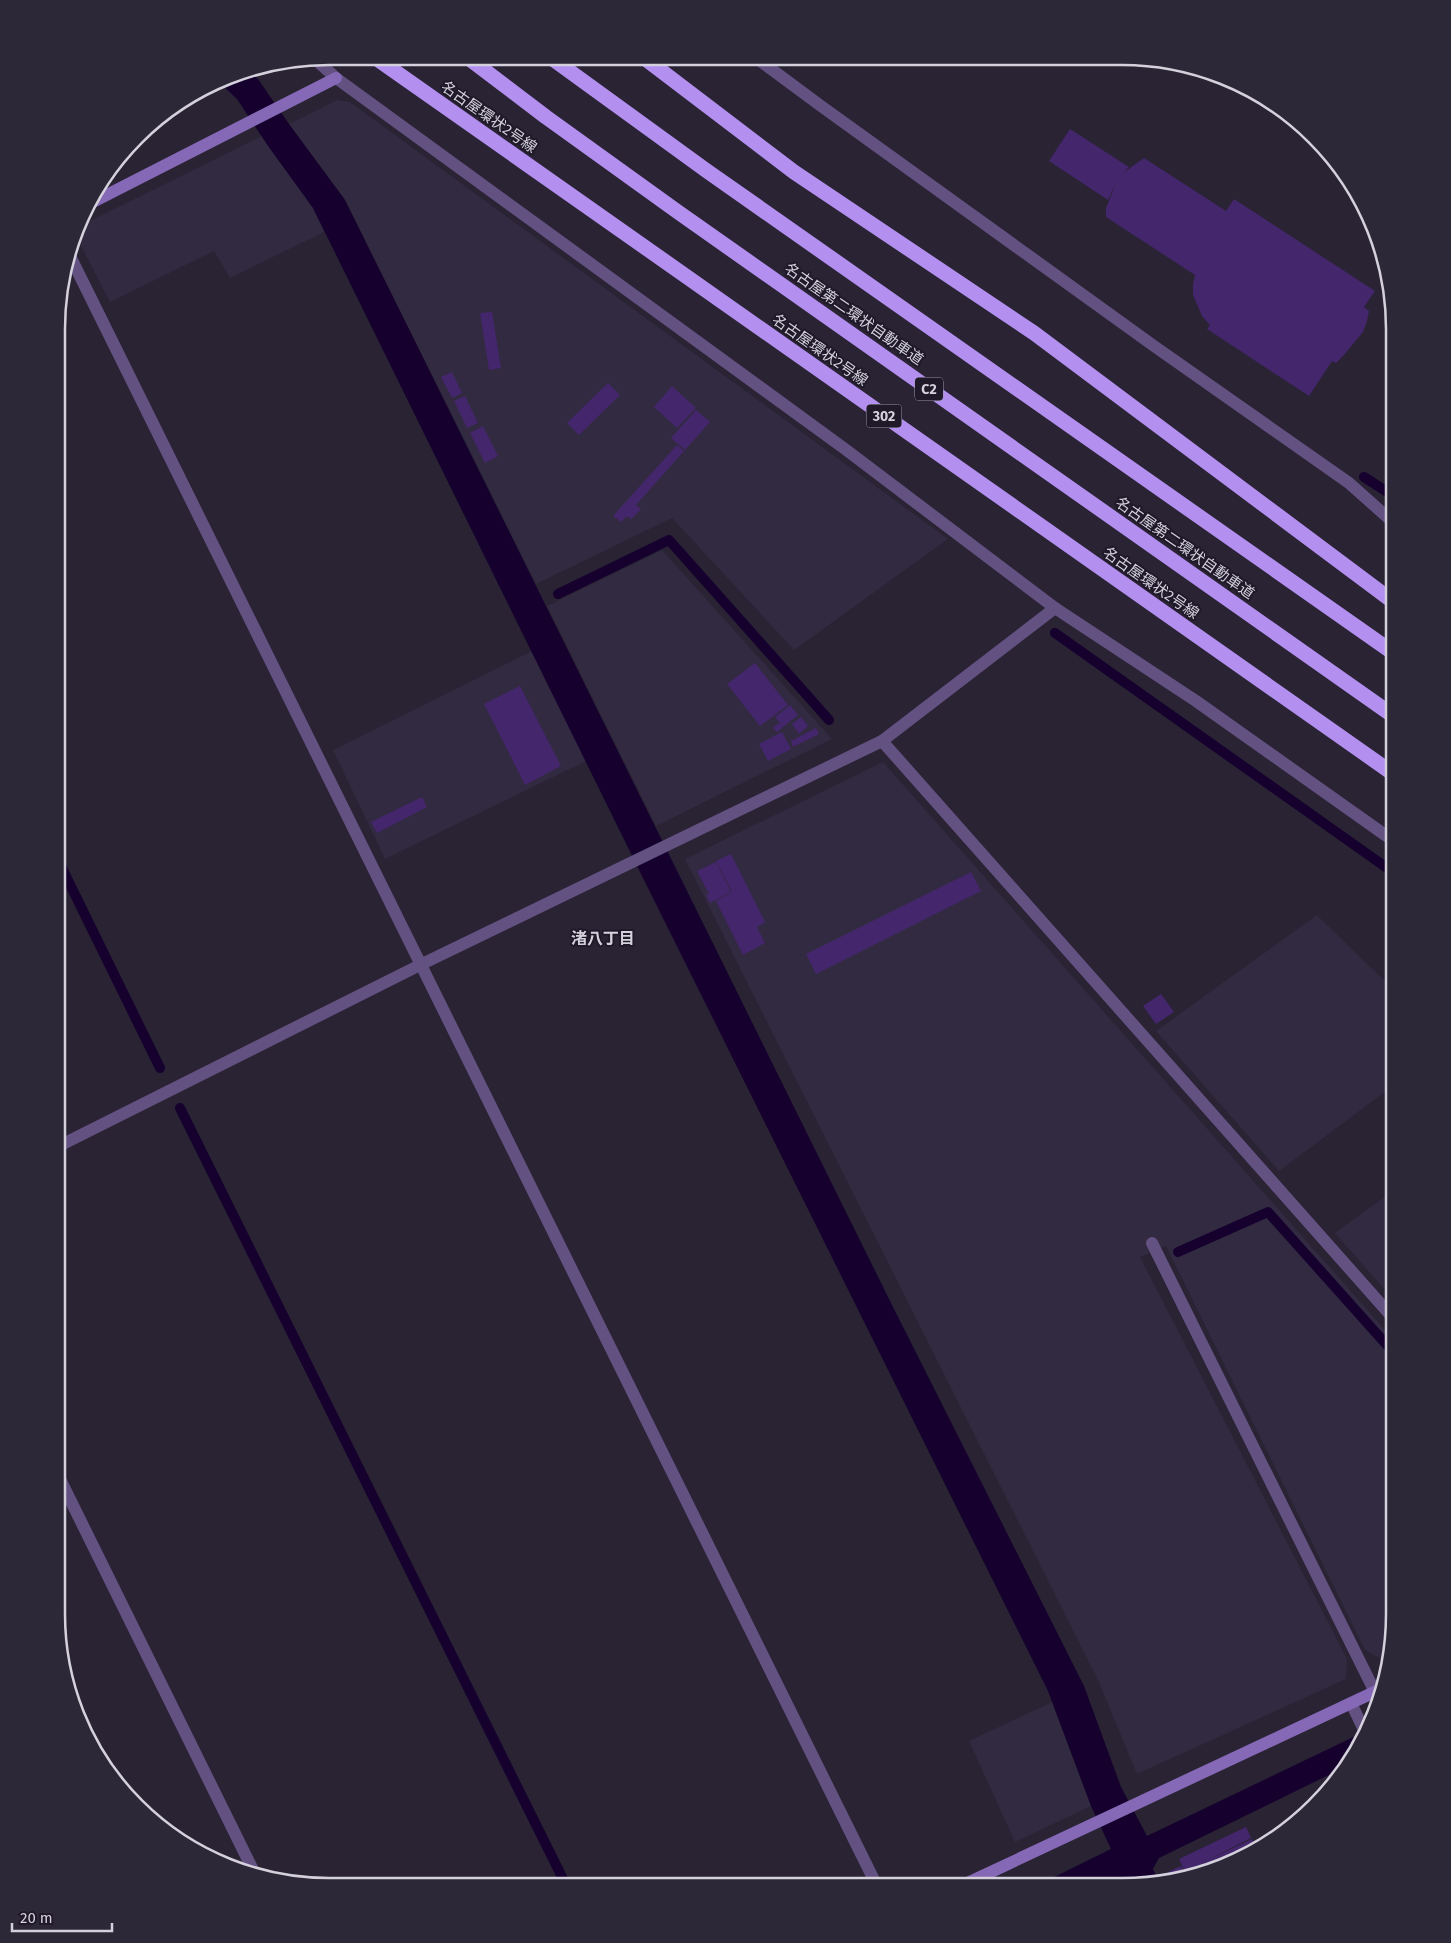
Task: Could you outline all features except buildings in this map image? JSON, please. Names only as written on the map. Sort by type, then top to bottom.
[{"type":"highway","name":"名古屋環状2号線","points":[[386,65],[1386,769]]},
{"type":"highway","name":"名古屋第二環状自動車道","points":[[478,65],[678,212],[1386,711]]},
{"type":"highway","points":[[561,65],[707,171],[1386,648]]},
{"type":"highway","points":[[654,65],[794,172],[1034,333],[1386,596]]},
{"type":"street","points":[[322,65],[336,78],[845,449],[1055,608],[1196,701],[1386,836]]},
{"type":"street","points":[[766,65],[1130,329],[1349,483],[1386,516]]},
{"type":"street","points":[[99,199],[336,78]]},
{"type":"street","points":[[73,264],[422,964],[873,1878]]},
{"type":"street","points":[[65,1143],[422,964],[882,741],[1055,608]]},
{"type":"street","points":[[882,741],[1386,1310]]},
{"type":"street","points":[[1152,1243],[1376,1685]]},
{"type":"street","points":[[65,1491],[251,1866]]},
{"type":"street","points":[[978,1878],[1374,1692]]},
{"type":"street","points":[[1351,1703],[1362,1725]]},
{"type":"shaded area","points":[[255,76],[345,200],[890,1301],[1084,1686],[1121,1787],[1147,1836],[1357,1736],[1332,1773],[1159,1858],[1150,1874],[1143,1877],[1052,1878],[1111,1849],[1091,1806],[1048,1691],[643,878],[313,208],[237,99],[224,87]]},
{"type":"shaded area","points":[[337,100],[350,102],[948,539],[794,650],[672,518],[536,584],[345,200],[289,124]]},
{"type":"shaded area","points":[[262,136],[313,208],[324,232],[230,278],[214,251],[110,302],[79,243],[88,222]]},
{"type":"shaded area","points":[[662,550],[832,739],[656,826],[547,606]]},
{"type":"shaded area","points":[[532,651],[586,761],[385,859],[333,750]]},
{"type":"shaded area","points":[[883,762],[1386,1331],[1386,1614],[1382,1659],[1365,1650],[1166,1246],[1140,1257],[1347,1659],[1346,1679],[1137,1774],[1098,1680],[685,859]]},
{"type":"shaded area","points":[[1317,915],[1386,982],[1386,1091],[1279,1171],[1156,1031]]},
{"type":"shaded area","points":[[1386,1196],[1386,1291],[1335,1233]]},
{"type":"shaded area","points":[[1052,1702],[1091,1806],[1015,1842],[969,1741]]},
{"type":"waterway","points":[[1364,477],[1386,491]]},
{"type":"waterway","points":[[558,594],[669,540],[829,720]]},
{"type":"waterway","points":[[1055,633],[1386,867]]},
{"type":"waterway","points":[[65,874],[160,1068]]},
{"type":"waterway","points":[[180,1108],[563,1878]]},
{"type":"waterway","points":[[1178,1252],[1268,1212],[1386,1344]]},
{"type":"waterway","points":[[1144,1863],[1151,1876]]},
{"type":"district","name":"渚八丁目","points":[[603,938]]}]
